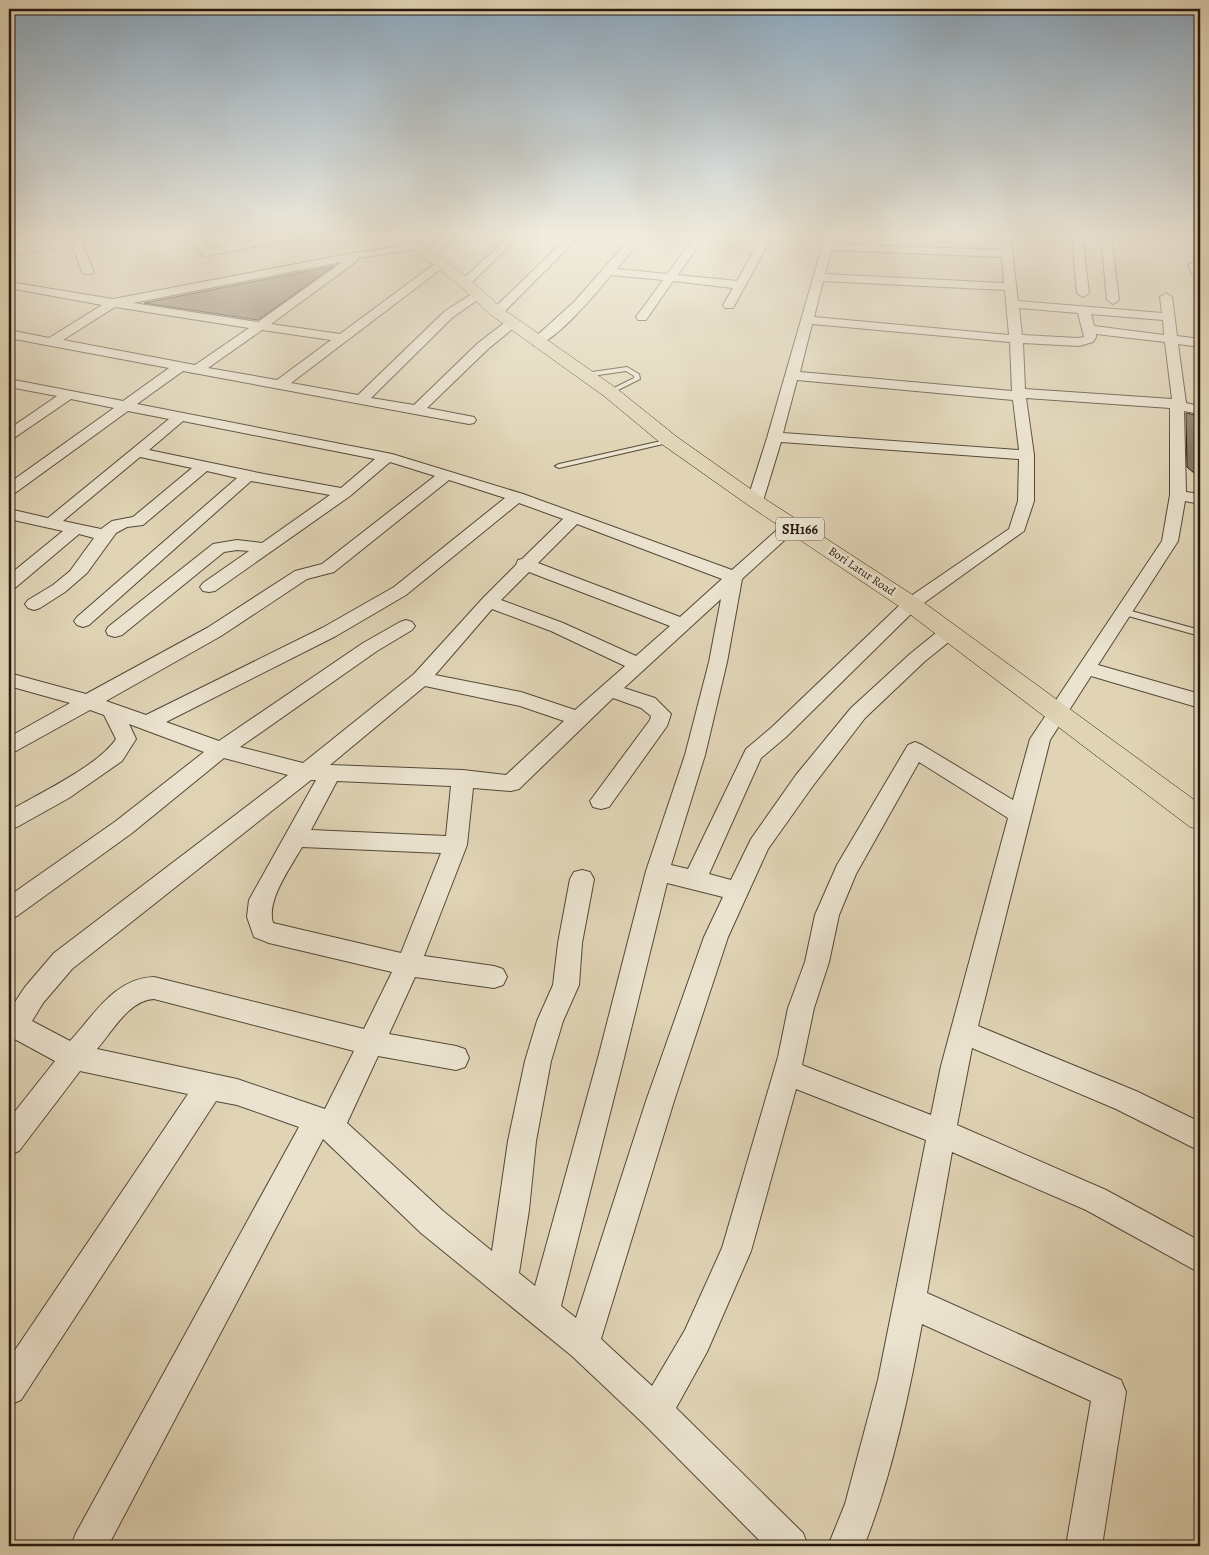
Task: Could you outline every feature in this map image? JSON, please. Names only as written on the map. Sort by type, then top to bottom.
[{"type":"main road","name":"Bori Latur Road","points":[[494,308],[538,342],[610,392],[670,441],[755,501],[793,524],[911,604],[1200,819]]},
{"type":"street","points":[[51,342],[106,308]]},
{"type":"street","points":[[142,308],[341,338]]},
{"type":"street","points":[[196,370],[286,308]]},
{"type":"street","points":[[280,385],[341,338],[367,308]]},
{"type":"street","points":[[361,400],[455,308]]},
{"type":"street","points":[[417,410],[483,346],[513,308]]},
{"type":"street","points":[[538,342],[559,326],[575,308]]},
{"type":"street","points":[[642,317],[649,308]]},
{"type":"street","points":[[755,501],[776,437],[809,308]]},
{"type":"street","points":[[695,880],[753,754],[779,732],[911,604],[1016,531],[1026,501],[1028,455],[1019,394],[1016,339],[1012,308]]},
{"type":"street","points":[[1048,308],[1168,317]]},
{"type":"street","points":[[846,1546],[863,1504],[895,1380],[954,1066],[1040,739],[1170,541],[1178,495],[1178,405],[1167,308]]},
{"type":"street","points":[[806,320],[1016,339],[1079,342],[1089,340],[1084,311]]},
{"type":"street","points":[[1087,329],[1171,341],[1200,343]]},
{"type":"street","points":[[9,334],[469,420]]},
{"type":"street","points":[[9,490],[181,366]]},
{"type":"street","points":[[792,376],[1178,405],[1200,410]]},
{"type":"street","points":[[9,383],[387,457],[517,497],[734,577]]},
{"type":"street","points":[[9,435],[68,395]]},
{"type":"street","points":[[51,523],[180,417]]},
{"type":"street","points":[[776,437],[1028,455]]},
{"type":"street","points":[[138,452],[344,493]]},
{"type":"street","points":[[208,586],[344,493],[387,457]]},
{"type":"street","points":[[34,604],[59,590],[81,568],[108,529],[127,520],[137,522],[204,465]]},
{"type":"street","points":[[9,746],[214,632],[301,575],[328,568],[447,474]]},
{"type":"street","points":[[82,621],[249,475]]},
{"type":"street","points":[[1178,495],[1200,499]]},
{"type":"street","points":[[148,723],[329,632],[400,591],[517,497]]},
{"type":"street","points":[[9,514],[104,535]]},
{"type":"street","points":[[574,517],[524,564],[421,679],[307,772],[63,961],[34,994],[12,1024],[74,1056],[237,1092],[325,1123],[432,1222],[583,1345],[656,1412],[790,1546]]},
{"type":"street","points":[[9,679],[89,702],[221,750],[307,772],[463,778],[511,783],[578,719],[793,524]]},
{"type":"street","points":[[9,584],[76,529]]},
{"type":"street","points":[[115,631],[219,548],[237,545],[264,548]]},
{"type":"street","points":[[524,564],[682,624]]},
{"type":"street","points":[[543,1313],[611,1058],[658,871],[695,755],[718,662],[734,577]]},
{"type":"street","points":[[489,602],[557,627],[638,664]]},
{"type":"street","points":[[9,909],[124,827],[221,750],[370,648],[406,626]]},
{"type":"street","points":[[583,1345],[660,1101],[716,937],[760,845],[804,781],[858,713],[917,658],[949,632]]},
{"type":"street","points":[[1087,668],[1200,701]]},
{"type":"street","points":[[421,679],[513,698],[559,710],[578,719]]},
{"type":"street","points":[[600,801],[660,721],[661,714],[648,704],[610,690]]},
{"type":"street","points":[[9,821],[61,792],[115,756],[126,739],[112,710]]},
{"type":"street","points":[[656,1412],[696,1341],[736,1251],[786,1072],[801,1008],[817,962],[827,915],[845,872],[915,750],[1020,815]]},
{"type":"street","points":[[331,773],[261,900],[259,917],[263,930],[278,936],[408,965],[494,977]]},
{"type":"street","points":[[89,1546],[371,1043],[408,965],[456,845],[463,778]]},
{"type":"street","points":[[295,838],[456,845]]},
{"type":"street","points":[[658,871],[737,891]]},
{"type":"street","points":[[502,1279],[514,1210],[522,1141],[538,1061],[550,1021],[566,985],[570,943],[582,879]]},
{"type":"street","points":[[9,1141],[74,1056],[122,1001],[130,994],[143,988],[154,988],[371,1043],[456,1058]]},
{"type":"street","points":[[963,1032],[1126,1100],[1200,1137]]},
{"type":"street","points":[[786,1072],[942,1133],[1096,1200],[1200,1258]]},
{"type":"street","points":[[9,1388],[210,1086]]},
{"type":"street","points":[[910,1302],[1108,1392],[1084,1546]]},
{"type":"lane","points":[[585,375],[627,369],[637,374],[637,379],[610,392]]},
{"type":"lane","points":[[559,466],[670,441]]},
{"type":"lane","points":[[1124,612],[1200,633]]},
{"type":"building","points":[[175,308],[275,308],[258,320]]},
{"type":"building","points":[[1186,413],[1200,416],[1200,478],[1187,467]]}]
